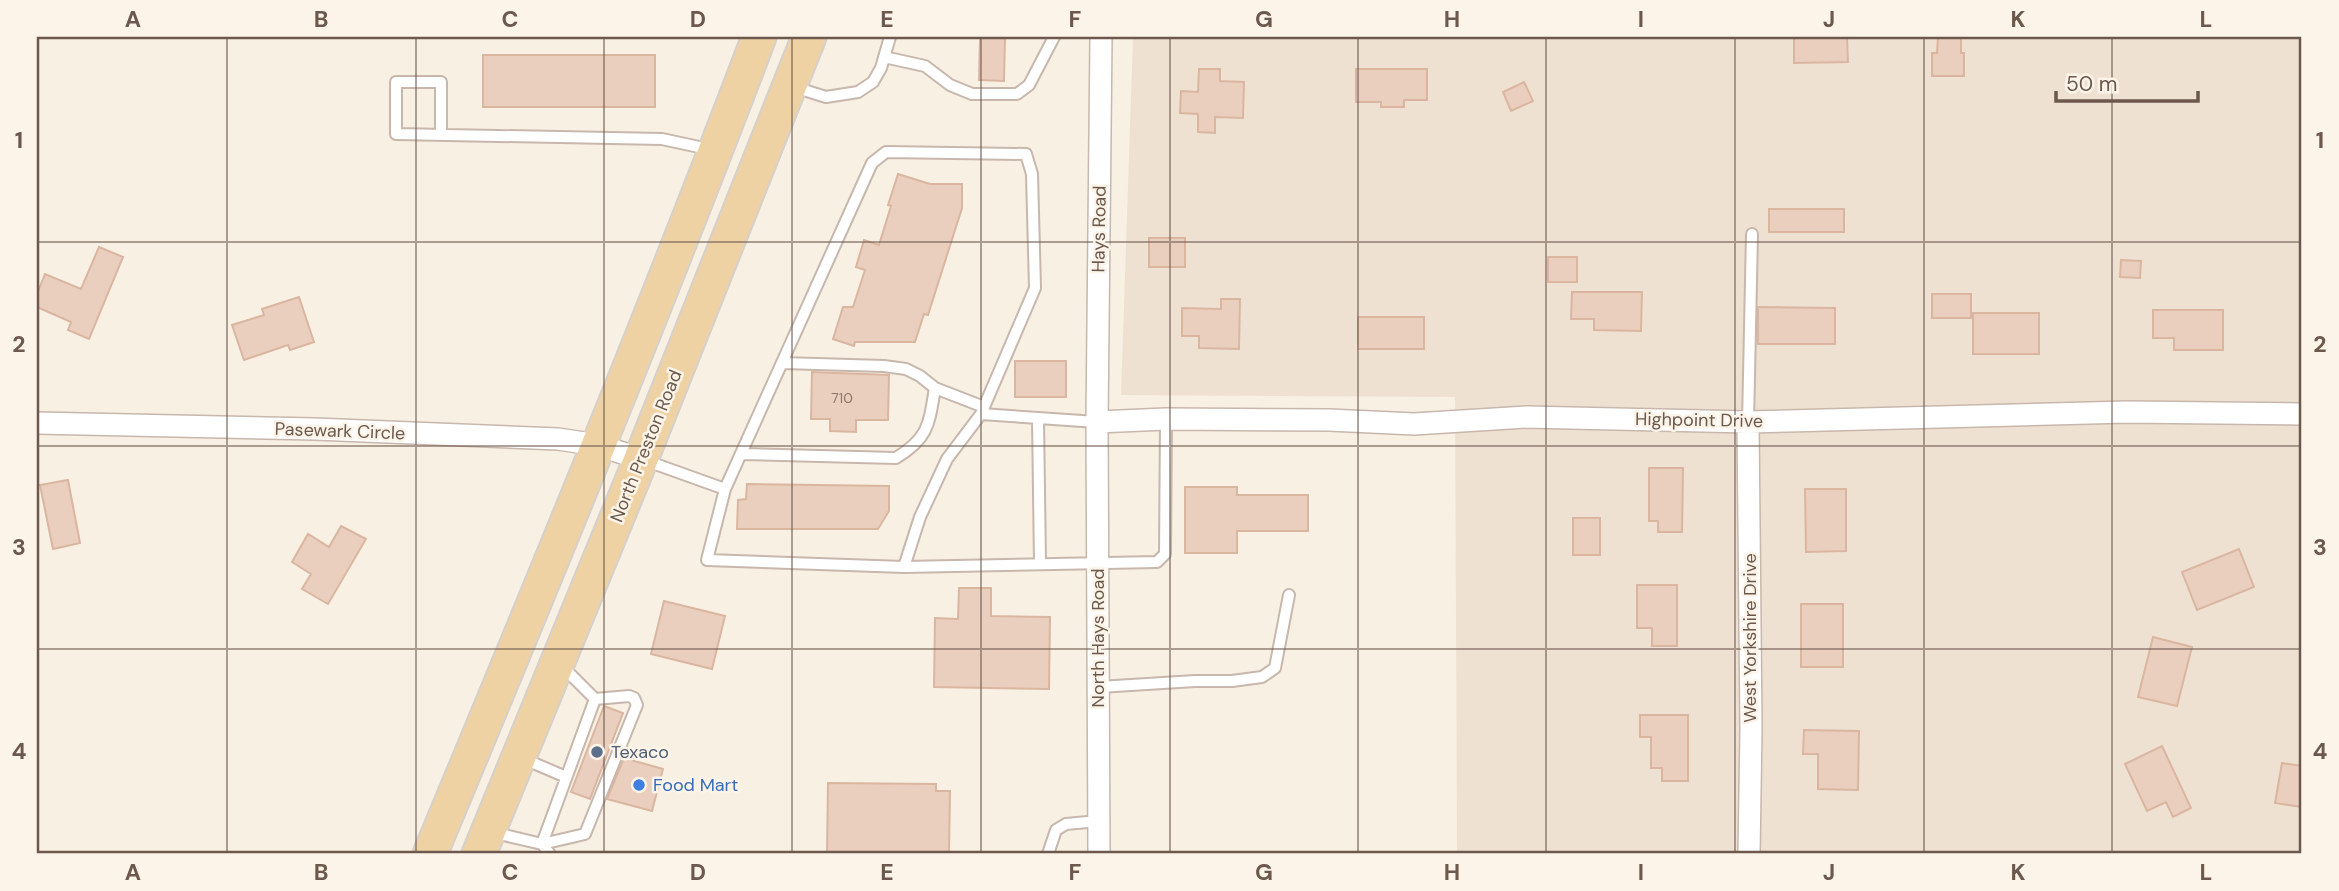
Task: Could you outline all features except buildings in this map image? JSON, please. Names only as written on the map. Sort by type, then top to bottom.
[{"type":"main road","points":[[429,852],[598,445],[759,37]]},
{"type":"main road","name":"North Preston Road","points":[[483,843],[641,459],[809,37]]},
{"type":"street","name":"Hays Road","points":[[1097,422],[1101,37]]},
{"type":"street","name":"Highpoint Drive","points":[[1097,422],[1166,419],[1329,420],[1414,425],[1527,417],[1748,422],[2127,412],[2302,415]]},
{"type":"street","name":"North Hays Road","points":[[1097,422],[1099,854]]},
{"type":"street","name":"West Yorkshire Drive","points":[[1748,422],[1751,715],[1749,854]]},
{"type":"street","name":"Pasewark Circle","points":[[37,423],[558,439],[598,445],[641,459]]},
{"type":"lane","points":[[791,86],[827,97],[859,92],[873,82],[890,37]]},
{"type":"lane","points":[[884,57],[925,66],[950,85],[972,94],[1017,94],[1029,85],[1054,37]]},
{"type":"lane","points":[[441,135],[441,82],[396,82],[396,134],[441,135],[662,139],[716,150]]},
{"type":"lane","points":[[904,567],[920,517],[947,458],[982,411],[1035,288],[1032,174],[1026,154],[886,152],[872,163],[725,489],[707,560],[904,567],[1157,562],[1165,554],[1166,419]]},
{"type":"lane","points":[[1748,422],[1752,234]]},
{"type":"lane","points":[[783,363],[906,369],[935,388],[982,411],[1097,422]]},
{"type":"lane","points":[[741,454],[895,458],[912,449],[924,435],[930,422],[935,388]]},
{"type":"lane","points":[[1038,418],[1040,564]]},
{"type":"lane","points":[[641,459],[725,489]]},
{"type":"lane","points":[[1098,687],[1232,681],[1262,677],[1275,668],[1289,595]]},
{"type":"lane","points":[[558,662],[595,699]]},
{"type":"lane","points":[[483,843],[542,844],[585,834],[637,705],[634,698],[629,696],[595,699]]},
{"type":"lane","points":[[542,844],[595,699]]},
{"type":"lane","points":[[519,757],[566,777]]},
{"type":"lane","points":[[1048,854],[1056,830],[1066,824],[1099,821]]},
{"type":"lane","points":[[542,844],[550,854]]},
{"type":"shaded area","points":[[1133,37],[2302,37],[2302,854],[1457,854],[1455,397],[1121,395]]},
{"type":"place","name":"Texaco","points":[[597,752]]},
{"type":"place","name":"Food Mart","points":[[639,785]]}]
